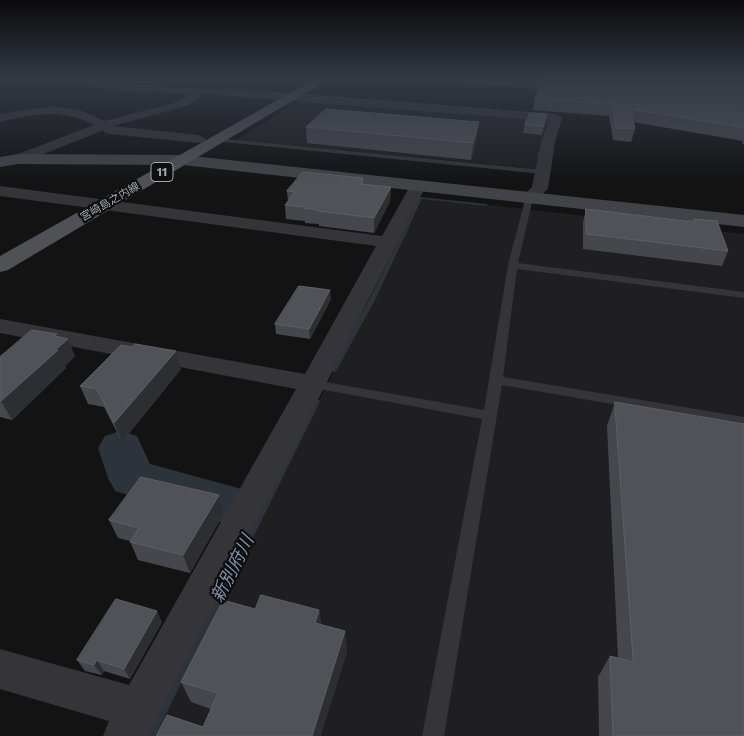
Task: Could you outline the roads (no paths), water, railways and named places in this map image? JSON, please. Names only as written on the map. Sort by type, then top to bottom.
[{"type":"main road","name":"宮崎島之内線","points":[[0,248],[198,139],[252,113]]},
{"type":"main road","name":"宮崎島之内線","points":[[0,265],[183,160],[259,113]]},
{"type":"street","points":[[0,118],[21,113]]},
{"type":"street","points":[[76,113],[99,127],[198,139]]},
{"type":"street","points":[[18,159],[99,127],[148,113]]},
{"type":"street","points":[[496,113],[556,118],[548,142],[540,189],[529,198]]},
{"type":"street","points":[[0,162],[18,159],[183,160],[744,221]]},
{"type":"street","points":[[0,669],[132,723],[390,242],[418,186]]},
{"type":"street","points":[[0,191],[390,242]]},
{"type":"street","points":[[0,326],[40,340],[314,384]]},
{"type":"lane","points":[[216,140],[543,172]]},
{"type":"lane","points":[[433,736],[490,416],[513,265],[529,198]]},
{"type":"lane","points":[[513,265],[744,295]]},
{"type":"lane","points":[[496,380],[744,422]]},
{"type":"lane","points":[[314,384],[490,416]]},
{"type":"waterway","name":"新別府川","points":[[333,371],[371,302],[421,198],[486,205]]},
{"type":"waterway","name":"新別府川","points":[[149,736],[317,402]]},
{"type":"waterway","name":"新別府川","points":[[121,448],[132,478],[231,505]]}]
